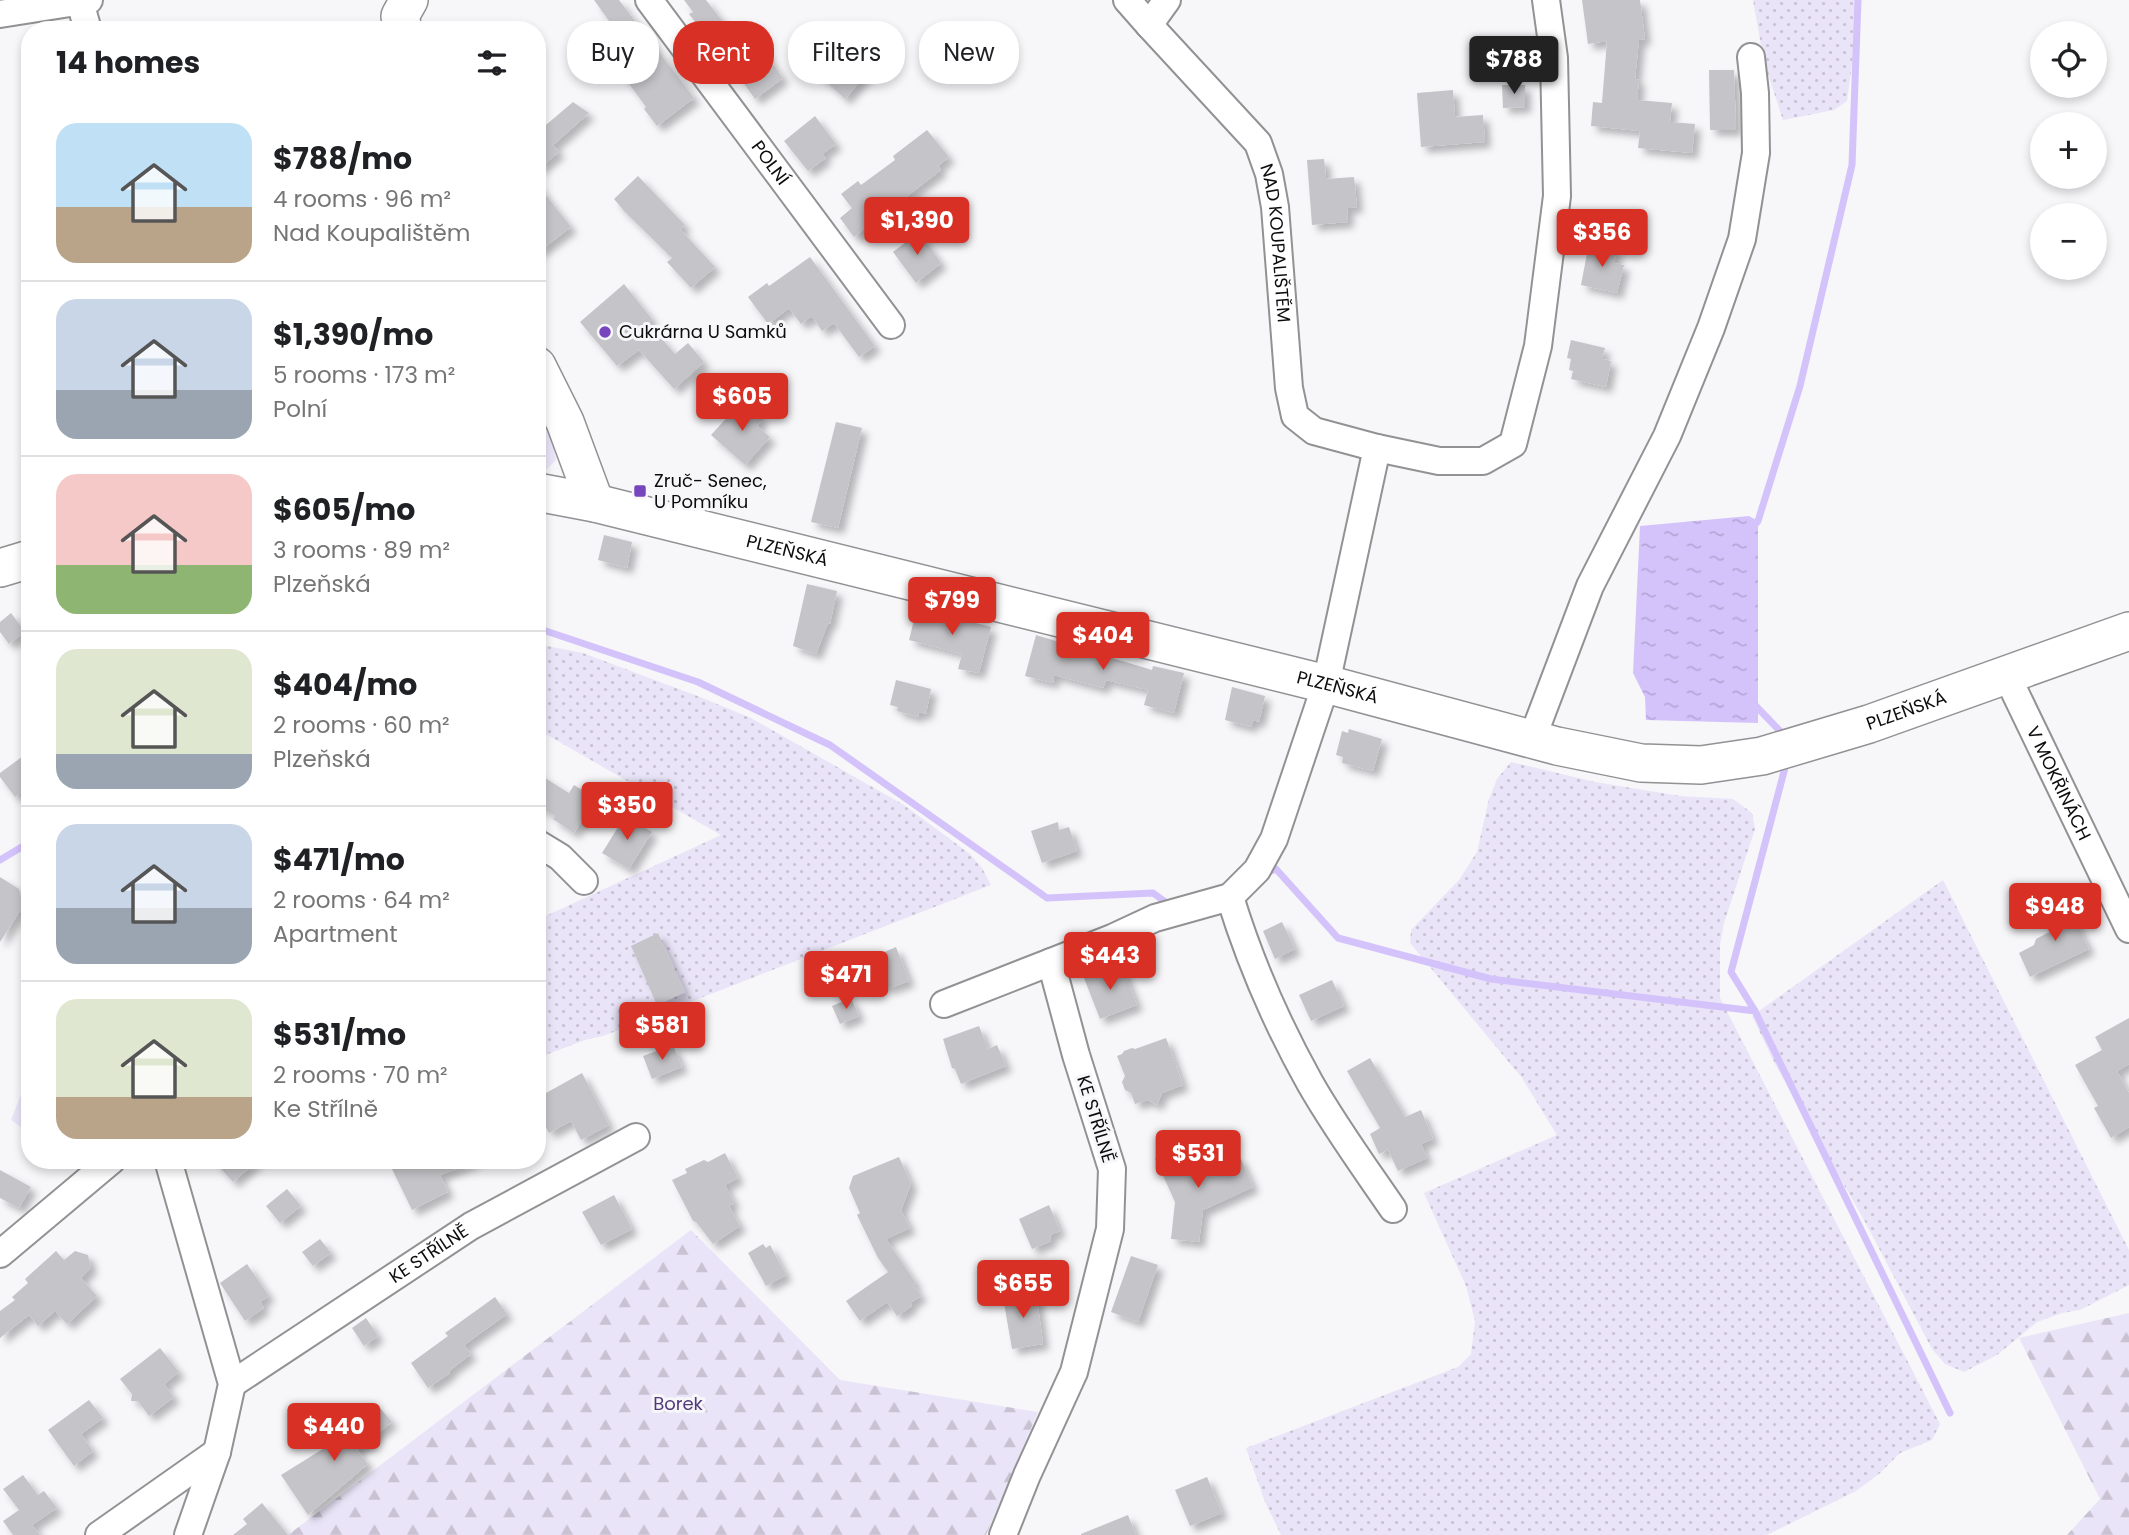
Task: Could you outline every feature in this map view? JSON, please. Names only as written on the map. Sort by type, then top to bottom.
[{"type":"main road","points":[[546,384],[565,422],[596,503]]},
{"type":"main road","name":"PLZEŇSKÁ","points":[[546,494],[596,503],[1326,684],[1532,739],[1641,764],[1701,765],[1762,756],[1869,724],[2129,631]]},
{"type":"main road","points":[[0,568],[21,562]]},
{"type":"street","name":"POLNÍ","points":[[649,0],[891,325]]},
{"type":"street","name":"NAD KOUPALIŠTĚM","points":[[1127,0],[1258,143],[1269,174],[1275,207],[1289,388],[1295,416],[1314,431],[1439,461],[1483,461],[1513,444],[1538,346],[1557,196],[1554,58],[1546,0]]},
{"type":"street","points":[[1149,25],[1167,0]]},
{"type":"street","points":[[0,14],[85,1],[87,21]]},
{"type":"street","points":[[1532,739],[1590,586],[1667,436],[1742,239],[1756,153],[1755,93],[1751,57]]},
{"type":"street","points":[[944,1004],[1112,938],[1155,918],[1230,897],[1257,870],[1274,839],[1326,684],[1377,448]]},
{"type":"street","name":"V MOKŘINÁCH","points":[[2007,676],[2129,929]]},
{"type":"street","points":[[546,848],[560,857],[584,881]]},
{"type":"street","points":[[1230,897],[1274,1014],[1311,1085],[1393,1209]]},
{"type":"street","name":"KE STŘÍLNĚ","points":[[1003,1535],[1074,1372],[1110,1229],[1112,1169],[1076,1055],[1051,962]]},
{"type":"street","name":"KE STŘÍLNĚ","points":[[232,1384],[471,1226],[636,1137]]},
{"type":"street","points":[[0,1254],[101,1169]]},
{"type":"street","points":[[171,1169],[232,1384],[217,1452],[188,1535]]},
{"type":"street","points":[[99,1535],[217,1452]]},
{"type":"green space","points":[[1753,0],[1861,0],[1847,101],[1834,110],[1783,120],[1764,62]]},
{"type":"green space","points":[[546,425],[554,447],[556,460],[546,470]]},
{"type":"green space","points":[[546,646],[583,653],[751,718],[904,805],[970,854],[991,885],[603,1036],[546,1055],[546,916],[721,835],[546,734]]},
{"type":"green space","points":[[1511,762],[1595,782],[1680,796],[1733,799],[1752,813],[1755,829],[1724,923],[1720,944],[1720,998],[1940,1424],[1932,1440],[1900,1453],[1879,1474],[1856,1491],[1767,1535],[1281,1535],[1265,1502],[1246,1448],[1458,1367],[1471,1354],[1475,1321],[1466,1286],[1424,1193],[1557,1135],[1522,1078],[1410,943],[1411,930],[1459,880],[1477,852],[1489,799],[1497,779]]},
{"type":"green space","points":[[1943,880],[2129,1250],[2129,1285],[2080,1310],[2037,1322],[1997,1355],[1964,1372],[1945,1364],[1932,1349],[1864,1220],[1775,1064],[1752,1016]]},
{"type":"green space","points":[[21,1095],[21,1127],[11,1120]]},
{"type":"green space","name":"Borek","points":[[691,1230],[840,1380],[1038,1412],[986,1535],[288,1535]]},
{"type":"green space","points":[[2129,1313],[2129,1535],[2067,1535],[2100,1499],[2019,1338]]},
{"type":"water","points":[[1749,516],[1758,521],[1758,723],[1646,720],[1645,697],[1633,673],[1640,526]]},
{"type":"building","points":[[594,0],[619,0],[635,21],[609,21]]},
{"type":"building","points":[[684,0],[706,0],[722,21],[694,21],[689,14],[693,12]]},
{"type":"building","points":[[1582,0],[1640,0],[1645,39],[1639,40],[1635,79],[1639,80],[1637,100],[1672,103],[1670,122],[1695,124],[1692,153],[1638,148],[1640,131],[1591,126],[1593,102],[1602,103],[1607,41],[1588,44]]},
{"type":"building","points":[[659,52],[673,71],[673,84],[683,84],[694,98],[657,126],[644,109],[646,107],[629,84],[659,84]]},
{"type":"building","points":[[774,66],[783,78],[755,99],[744,84],[774,84]]},
{"type":"building","points":[[1709,70],[1734,70],[1736,130],[1710,130]]},
{"type":"building","points":[[829,84],[858,84],[845,99]]},
{"type":"building","points":[[1502,85],[1525,85],[1525,107],[1503,108]]},
{"type":"building","points":[[1453,90],[1455,117],[1483,115],[1485,142],[1421,147],[1417,93]]},
{"type":"building","points":[[573,102],[589,113],[553,145],[559,152],[546,163],[546,125]]},
{"type":"building","points":[[815,116],[836,144],[822,154],[826,158],[808,171],[784,141]]},
{"type":"building","points":[[927,130],[949,157],[938,166],[941,170],[854,237],[840,218],[852,208],[841,194],[858,181],[861,185],[895,160],[893,156]]},
{"type":"building","points":[[1324,159],[1326,179],[1354,177],[1357,207],[1347,208],[1348,222],[1312,225],[1307,160]]},
{"type":"building","points":[[638,176],[685,225],[680,229],[715,267],[691,288],[667,262],[672,258],[614,199]]},
{"type":"building","points":[[546,195],[571,227],[546,246]]},
{"type":"building","points":[[919,232],[941,263],[916,283],[893,252]]},
{"type":"building","points":[[1589,243],[1617,250],[1614,263],[1624,265],[1617,293],[1581,285]]},
{"type":"building","points":[[810,257],[875,346],[859,357],[834,323],[822,331],[812,316],[801,324],[789,308],[768,324],[748,297],[767,283],[769,286]]},
{"type":"building","points":[[624,284],[652,319],[648,323],[675,354],[688,343],[704,362],[674,389],[639,350],[617,366],[580,322]]},
{"type":"building","points":[[1571,340],[1605,348],[1602,359],[1611,361],[1606,387],[1571,379],[1571,359],[1567,358]]},
{"type":"building","points":[[743,400],[763,419],[757,426],[770,437],[745,465],[711,435]]},
{"type":"building","points":[[836,422],[862,428],[838,528],[811,522]]},
{"type":"building","points":[[604,535],[632,542],[627,568],[598,560]]},
{"type":"building","points":[[807,584],[837,591],[830,624],[828,623],[816,654],[793,646]]},
{"type":"building","points":[[917,608],[991,627],[979,673],[958,669],[962,654],[909,640]]},
{"type":"building","points":[[11,613],[21,627],[21,635],[9,644],[0,632],[0,622]]},
{"type":"building","points":[[1036,635],[1152,670],[1153,666],[1184,673],[1174,713],[1144,705],[1148,690],[1106,680],[1103,688],[1054,675],[1053,683],[1025,676]]},
{"type":"building","points":[[896,680],[931,689],[926,714],[919,712],[918,717],[897,711],[898,707],[890,705]]},
{"type":"building","points":[[1232,687],[1265,696],[1259,722],[1253,720],[1251,727],[1225,720]]},
{"type":"building","points":[[1349,729],[1382,739],[1373,771],[1342,763],[1343,757],[1336,755],[1342,731],[1348,733]]},
{"type":"building","points":[[21,758],[21,793],[15,797],[0,777],[0,773]]},
{"type":"building","points":[[546,779],[569,793],[574,785],[595,798],[574,833],[553,819],[555,816],[546,810]]},
{"type":"building","points":[[625,816],[652,832],[629,869],[602,853]]},
{"type":"building","points":[[1058,822],[1059,830],[1069,827],[1077,851],[1042,863],[1031,831]]},
{"type":"building","points":[[0,877],[19,889],[21,909],[0,942]]},
{"type":"building","points":[[2067,904],[2089,949],[2030,977],[2019,953],[2034,945],[2036,939],[2055,929],[2047,914]]},
{"type":"building","points":[[1282,922],[1295,949],[1275,959],[1263,931]]},
{"type":"building","points":[[658,933],[685,992],[657,1005],[631,946]]},
{"type":"building","points":[[896,947],[909,981],[887,989],[885,983],[874,987],[863,961]]},
{"type":"building","points":[[1121,964],[1137,1005],[1100,1019],[1084,978]]},
{"type":"building","points":[[1332,980],[1344,1006],[1311,1021],[1299,995]]},
{"type":"building","points":[[851,998],[859,1016],[840,1024],[832,1006]]},
{"type":"building","points":[[2129,1018],[2129,1064],[2117,1071],[2129,1093],[2129,1127],[2111,1138],[2094,1108],[2098,1106],[2075,1065],[2102,1050],[2095,1037]]},
{"type":"building","points":[[979,1026],[988,1049],[997,1045],[1006,1066],[961,1084],[955,1069],[952,1068],[943,1039]]},
{"type":"building","points":[[1166,1038],[1183,1085],[1162,1093],[1157,1105],[1148,1100],[1135,1104],[1131,1093],[1125,1090],[1122,1082],[1125,1076],[1117,1056],[1132,1048]]},
{"type":"building","points":[[673,1045],[682,1067],[652,1079],[643,1056]]},
{"type":"building","points":[[1370,1058],[1405,1117],[1421,1110],[1433,1139],[1421,1144],[1427,1158],[1398,1171],[1388,1150],[1379,1154],[1370,1134],[1380,1128],[1347,1071]]},
{"type":"building","points":[[582,1073],[609,1125],[581,1140],[571,1121],[549,1133],[546,1128],[546,1093]]},
{"type":"building","points":[[1183,1145],[1200,1175],[1240,1157],[1253,1187],[1203,1210],[1199,1242],[1171,1239],[1175,1202],[1155,1158]]},
{"type":"building","points":[[725,1153],[738,1178],[725,1185],[734,1203],[729,1206],[740,1226],[713,1244],[693,1221],[672,1180],[687,1173],[685,1169]]},
{"type":"building","points":[[899,1157],[911,1184],[901,1210],[910,1228],[886,1239],[916,1283],[913,1284],[921,1296],[897,1316],[887,1302],[860,1321],[846,1301],[888,1272],[857,1215],[860,1213],[849,1188],[853,1176]]},
{"type":"building","points":[[221,1169],[248,1169],[233,1182]]},
{"type":"building","points":[[392,1169],[456,1169],[440,1175],[448,1192],[412,1210]]},
{"type":"building","points":[[0,1170],[31,1187],[19,1208],[0,1198]]},
{"type":"building","points":[[287,1189],[301,1206],[280,1223],[266,1206]]},
{"type":"building","points":[[614,1195],[632,1229],[601,1245],[582,1212]]},
{"type":"building","points":[[1049,1205],[1060,1231],[1050,1235],[1051,1241],[1032,1249],[1019,1219]]},
{"type":"building","points":[[320,1239],[331,1253],[313,1266],[302,1252]]},
{"type":"building","points":[[763,1244],[766,1248],[770,1245],[786,1275],[766,1286],[748,1253]]},
{"type":"building","points":[[56,1251],[64,1260],[75,1251],[88,1255],[91,1268],[81,1278],[97,1296],[67,1324],[55,1311],[38,1326],[29,1315],[0,1338],[0,1311],[15,1300],[12,1297],[28,1283],[25,1279]]},
{"type":"building","points":[[1131,1256],[1158,1265],[1138,1322],[1111,1312]]},
{"type":"building","points":[[247,1264],[269,1296],[260,1302],[264,1308],[245,1321],[220,1283]]},
{"type":"building","points":[[1036,1291],[1043,1344],[1012,1349],[1003,1297]]},
{"type":"building","points":[[495,1297],[507,1314],[464,1345],[471,1354],[428,1388],[411,1363],[448,1336],[445,1333]]},
{"type":"building","points":[[366,1318],[378,1336],[364,1346],[352,1328]]},
{"type":"building","points":[[160,1348],[179,1372],[164,1384],[174,1397],[149,1416],[138,1401],[131,1401],[132,1394],[120,1379]]},
{"type":"building","points":[[89,1400],[103,1418],[81,1434],[93,1451],[74,1466],[48,1430]]},
{"type":"building","points":[[370,1406],[375,1412],[380,1408],[392,1422],[357,1450],[368,1464],[308,1515],[281,1475],[326,1447],[328,1450],[361,1424],[356,1417]]},
{"type":"building","points":[[23,1475],[38,1495],[44,1491],[57,1508],[32,1525],[40,1535],[13,1535],[3,1521],[19,1510],[3,1489]]},
{"type":"building","points":[[1207,1477],[1222,1513],[1190,1526],[1175,1490]]},
{"type":"building","points":[[262,1503],[288,1535],[233,1535],[247,1524],[243,1519]]},
{"type":"building","points":[[1128,1515],[1136,1535],[1081,1535],[1081,1534]]},
{"type":"waterway","points":[[1753,527],[1758,521],[1800,386],[1852,165],[1858,0]]},
{"type":"waterway","points":[[546,631],[698,682],[830,745],[1047,898],[1153,893],[1171,906]]},
{"type":"waterway","points":[[1751,701],[1780,731],[1782,740]]},
{"type":"waterway","points":[[1785,759],[1786,764],[1731,972],[1755,1011],[1950,1413]]},
{"type":"waterway","points":[[0,860],[21,847]]},
{"type":"waterway","points":[[1265,873],[1276,869],[1338,938],[1491,979],[1755,1011]]},
{"type":"place","name":"Cukrárna U Samků","points":[[605,332]]},
{"type":"place","name":"Zruč- Senec, U Pomníku","points":[[640,491]]}]
